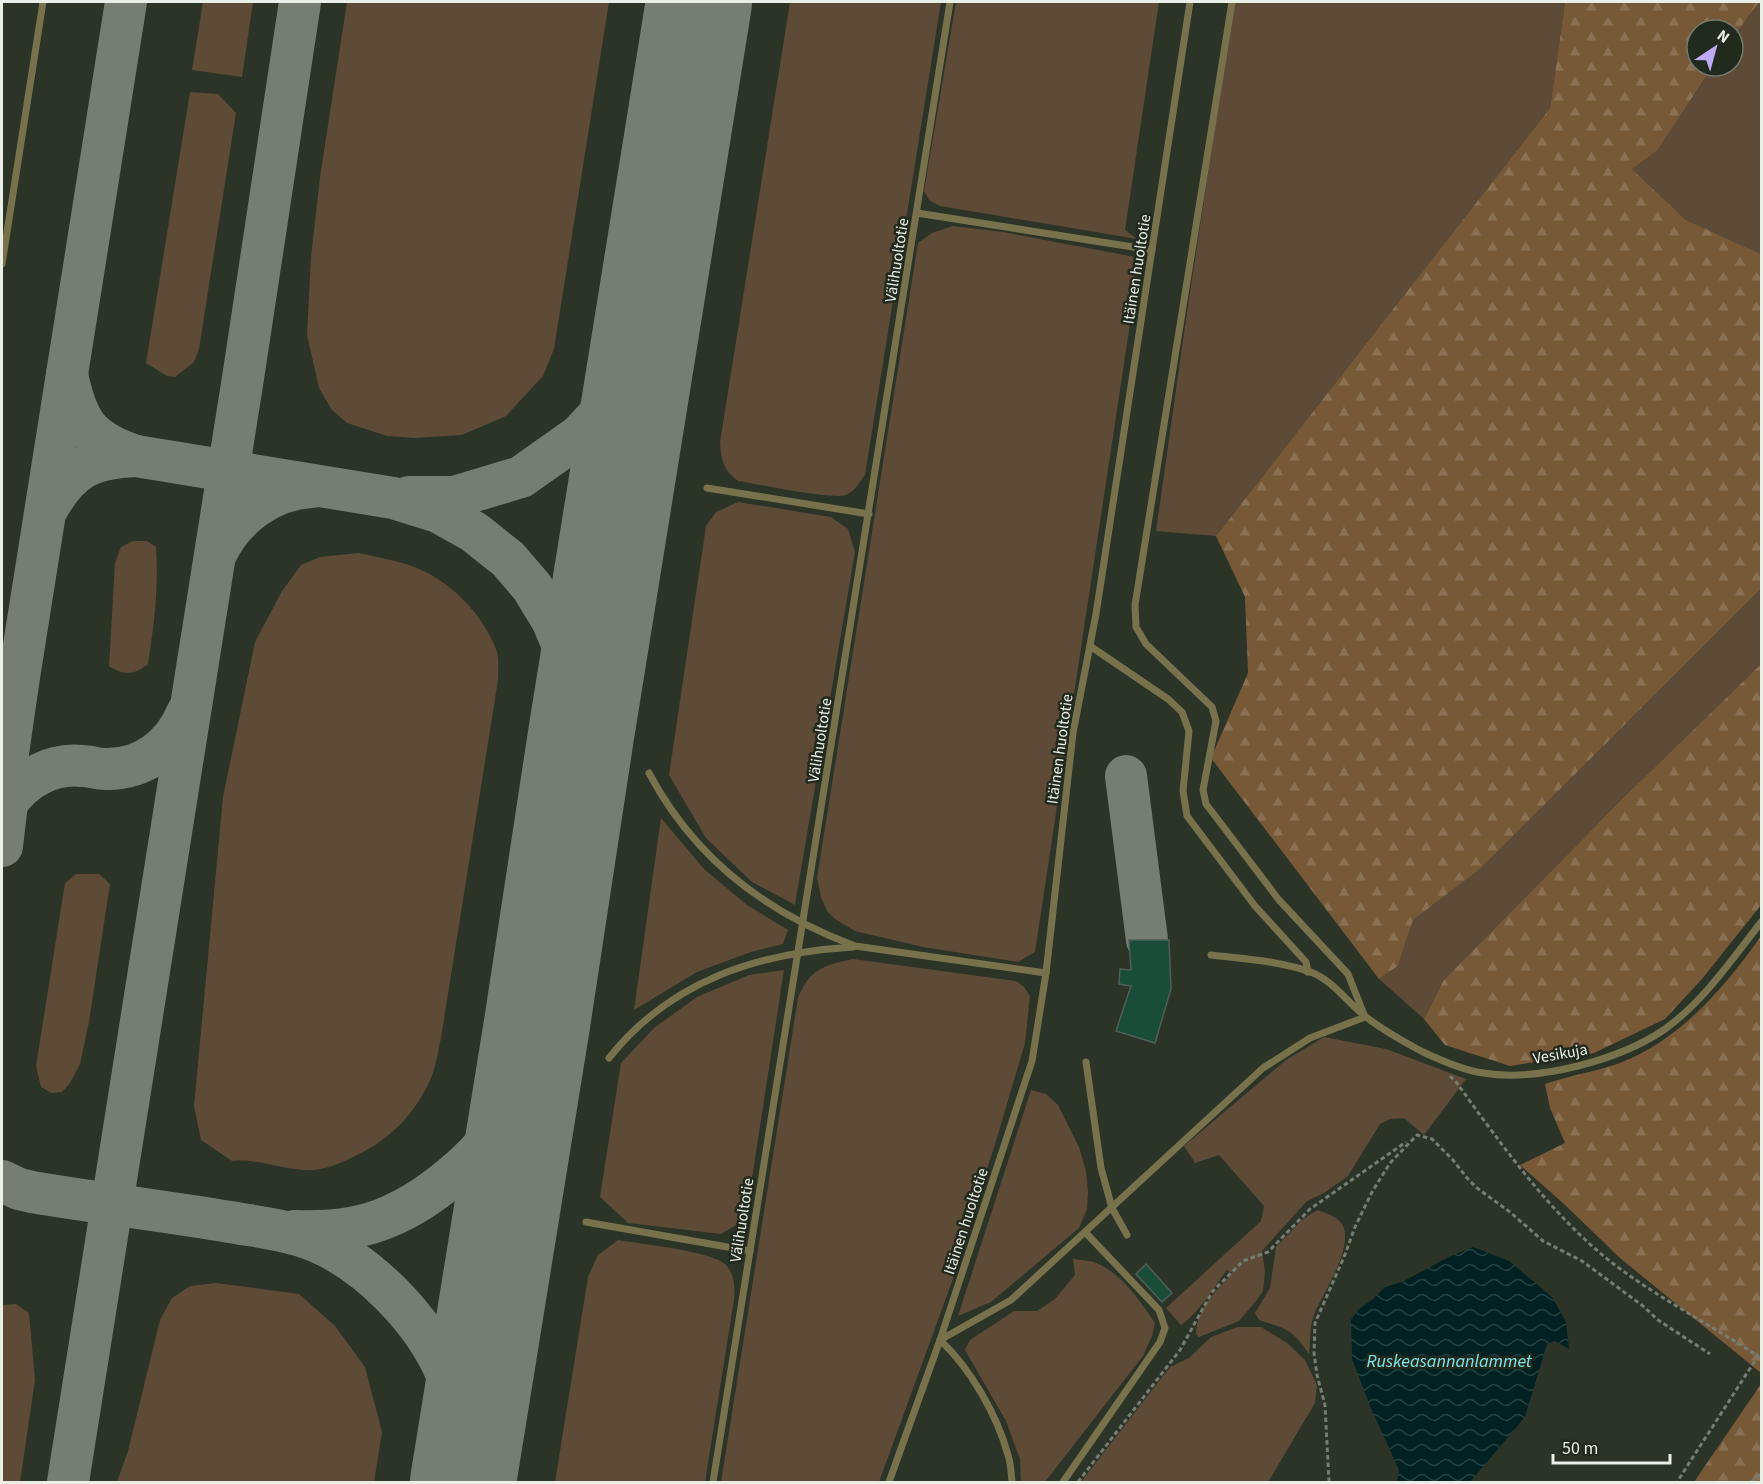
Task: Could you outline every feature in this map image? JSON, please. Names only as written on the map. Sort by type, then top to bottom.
[{"type":"lane","points":[[2,264],[43,2]]},
{"type":"lane","name":"Välihuoltotie","points":[[713,1482],[950,2]]},
{"type":"lane","name":"Itäinen huoltotie","points":[[889,1482],[940,1340],[1032,1060],[1046,973],[1072,733],[1090,646],[1190,2]]},
{"type":"lane","points":[[1012,1482],[1009,1457],[995,1418],[956,1355],[940,1340],[1011,1300],[1263,1068],[1310,1038],[1365,1017],[1348,974],[1279,900],[1206,804],[1203,790],[1216,721],[1212,707],[1146,644],[1136,627],[1135,605],[1232,2]]},
{"type":"lane","points":[[917,213],[1152,250]]},
{"type":"lane","points":[[706,488],[869,514]]},
{"type":"lane","points":[[1090,646],[1168,699],[1182,712],[1189,731],[1183,791],[1187,816],[1255,906],[1306,962],[1308,972],[1251,960],[1211,955]]},
{"type":"lane","points":[[649,773],[663,799],[700,845],[725,871],[772,908],[828,936],[855,946],[1046,973]]},
{"type":"lane","name":"Vesikuja","points":[[1308,972],[1333,986],[1365,1017],[1424,1053],[1458,1067],[1515,1074],[1573,1067],[1618,1053],[1666,1028],[1707,989],[1761,921]]},
{"type":"lane","points":[[609,1058],[627,1035],[644,1021],[695,987],[736,967],[799,953],[855,946]]},
{"type":"lane","points":[[1086,1062],[1101,1168],[1112,1208],[1127,1235]]},
{"type":"lane","points":[[586,1222],[750,1251]]},
{"type":"lane","points":[[1063,1482],[1160,1342],[1165,1328],[1158,1310],[1085,1232]]},
{"type":"path","points":[[1448,1075],[1456,1082],[1518,1166],[1576,1230],[1614,1265],[1760,1357],[1677,1482]]},
{"type":"path","points":[[1329,1482],[1325,1405],[1314,1353],[1315,1323],[1344,1257],[1354,1227],[1372,1192],[1390,1163],[1417,1135]]},
{"type":"path","points":[[1078,1482],[1180,1350],[1212,1292],[1243,1261],[1269,1252],[1310,1209],[1417,1135],[1432,1139],[1454,1160],[1477,1188],[1510,1212],[1543,1241],[1582,1261],[1643,1306],[1658,1320],[1710,1354]]},
{"type":"path","points":[[1751,1482],[1761,1473]]},
{"type":"shaded area","points":[[203,2],[253,2],[242,77],[192,70]]},
{"type":"shaded area","points":[[347,2],[609,2],[554,349],[543,376],[506,416],[462,435],[414,438],[387,436],[347,423],[332,410],[319,388],[307,335],[311,257],[320,177]]},
{"type":"shaded area","points":[[790,2],[941,2],[865,475],[852,491],[838,496],[811,494],[738,481],[726,468],[720,448]]},
{"type":"shaded area","points":[[956,2],[1159,2],[1125,230],[1137,239],[940,206],[929,200],[924,191]]},
{"type":"shaded area","points":[[1234,2],[1565,2],[1550,108],[1216,536],[1156,531],[1187,312]]},
{"type":"shaded area","points":[[1761,2],[1761,254],[1686,220],[1632,169],[1657,151],[1705,78],[1745,78],[1745,21]]},
{"type":"shaded area","points":[[190,92],[218,94],[236,113],[199,349],[194,362],[175,377],[167,376],[146,363]]},
{"type":"shaded area","points":[[953,226],[1003,232],[1140,258],[1035,952],[1018,962],[923,947],[855,931],[835,919],[827,911],[817,878],[918,243],[932,233]]},
{"type":"shaded area","points":[[738,502],[831,517],[848,529],[855,552],[795,905],[752,882],[706,838],[669,775],[706,526],[716,512]]},
{"type":"shaded area","points":[[133,541],[147,541],[156,547],[157,577],[148,664],[134,672],[125,673],[109,666],[115,563],[121,547]]},
{"type":"shaded area","points":[[359,553],[409,565],[451,588],[474,611],[491,638],[498,655],[498,680],[438,1053],[431,1078],[408,1116],[387,1136],[363,1152],[323,1169],[314,1170],[293,1169],[253,1161],[232,1161],[201,1140],[194,1106],[223,797],[255,642],[282,591],[301,565],[320,557]]},
{"type":"shaded area","points":[[1761,589],[1761,664],[1622,799],[1443,981],[1424,1019],[1379,979],[1398,966],[1413,920],[1479,870]]},
{"type":"shaded area","points":[[661,818],[704,869],[747,905],[788,930],[783,944],[751,952],[697,972],[634,1010]]},
{"type":"shaded area","points":[[76,874],[99,874],[110,884],[89,1022],[80,1064],[70,1083],[62,1092],[51,1093],[41,1087],[36,1066],[65,883]]},
{"type":"shaded area","points":[[853,959],[1016,981],[1030,996],[1025,1043],[954,1276],[879,1482],[721,1482],[798,998],[802,988],[813,974],[826,966]]},
{"type":"shaded area","points":[[784,970],[747,1211],[736,1225],[721,1234],[628,1223],[600,1197],[621,1063],[654,1028],[697,997],[749,975]]},
{"type":"shaded area","points":[[1324,1037],[1386,1049],[1466,1079],[1424,1135],[1404,1118],[1390,1119],[1380,1124],[1348,1176],[1324,1193],[1307,1201],[1262,1251],[1265,1272],[1263,1291],[1257,1300],[1239,1321],[1199,1337],[1196,1334],[1197,1324],[1204,1307],[1232,1273],[1227,1270],[1200,1307],[1181,1325],[1166,1308],[1261,1221],[1264,1206],[1219,1155],[1195,1163],[1184,1146],[1286,1060]]},
{"type":"shaded area","points":[[1031,1090],[1046,1094],[1058,1105],[1079,1147],[1086,1171],[1087,1209],[1079,1228],[991,1302],[958,1316]]},
{"type":"shaded area","points":[[1318,1210],[1340,1221],[1345,1233],[1345,1244],[1337,1268],[1313,1317],[1309,1354],[1298,1339],[1288,1331],[1259,1320],[1255,1313],[1270,1288],[1276,1247],[1304,1218]]},
{"type":"shaded area","points":[[618,1240],[707,1256],[726,1265],[733,1277],[734,1300],[705,1482],[555,1482],[588,1277],[598,1255]]},
{"type":"shaded area","points":[[1073,1259],[1096,1263],[1122,1281],[1137,1297],[1155,1323],[1152,1336],[1143,1356],[1045,1482],[1021,1482],[1020,1459],[1006,1421],[965,1350],[970,1340],[1014,1311],[1037,1311],[1055,1299],[1075,1275]]},
{"type":"shaded area","points":[[216,1283],[299,1294],[335,1326],[365,1367],[382,1432],[374,1482],[117,1482],[128,1451],[160,1320],[172,1298],[190,1286]]},
{"type":"shaded area","points":[[16,1304],[29,1313],[35,1380],[20,1482],[2,1482],[2,1305]]},
{"type":"shaded area","points":[[1238,1327],[1261,1327],[1287,1343],[1305,1360],[1317,1385],[1315,1403],[1268,1482],[1081,1482],[1170,1367],[1189,1358],[1211,1337]]},
{"type":"green space","points":[[1565,2],[1759,2],[1745,21],[1745,18],[1685,18],[1685,78],[1705,78],[1657,151],[1632,169],[1686,220],[1761,254],[1761,589],[1479,870],[1413,920],[1398,966],[1379,979],[1211,758],[1248,673],[1245,597],[1216,536],[1550,108]]},
{"type":"green space","points":[[1761,664],[1761,905],[1702,979],[1665,1019],[1594,1053],[1510,1066],[1445,1045],[1424,1019],[1443,981],[1622,799]]},
{"type":"green space","points":[[1761,936],[1761,1373],[1620,1258],[1520,1165],[1565,1143],[1550,1108],[1545,1084],[1620,1063],[1662,1041],[1700,1010]]},
{"type":"green space","points":[[1761,1384],[1761,1482],[1694,1482]]},
{"type":"water","name":"Ruskeasannanlammet","points":[[1473,1247],[1509,1261],[1552,1297],[1566,1322],[1569,1349],[1555,1341],[1547,1344],[1525,1417],[1470,1482],[1397,1482],[1399,1470],[1352,1359],[1351,1320],[1358,1310],[1385,1287],[1402,1282]]},
{"type":"building","points":[[1129,940],[1169,940],[1171,989],[1155,1043],[1116,1031],[1131,986],[1119,984],[1120,969],[1131,970]]},
{"type":"building","points":[[1146,1264],[1172,1293],[1162,1302],[1136,1274]]},
{"type":"taxiway","points":[[2,846],[7,803],[7,760],[19,677],[126,2]]},
{"type":"taxiway","points":[[68,1482],[243,378],[300,2]]},
{"type":"taxiway","points":[[409,497],[454,497],[521,477],[579,436],[607,406],[636,351],[651,304]]},
{"type":"taxiway","points":[[67,374],[75,405],[87,427],[106,443],[136,456]]},
{"type":"taxiway","points":[[46,511],[63,485],[82,469],[105,460],[136,456],[393,498],[438,512],[474,532],[508,559],[532,587],[552,620],[565,651],[575,689],[581,735]]},
{"type":"taxiway","points":[[216,554],[232,528],[255,507],[282,493],[312,487]]},
{"type":"taxiway","points":[[7,803],[22,786],[50,770],[71,766],[119,768],[144,761],[165,746],[174,736],[187,713]]},
{"type":"taxiway","points":[[1126,776],[1147,940]]},
{"type":"taxiway","points":[[295,1231],[343,1229],[368,1224],[405,1209],[453,1175],[482,1148],[503,1119],[519,1084],[537,1024]]},
{"type":"taxiway","points":[[2,1181],[32,1192],[284,1231],[315,1241],[355,1264],[375,1279],[410,1315],[425,1334],[447,1375],[455,1401],[459,1428],[460,1482]]},
{"type":"runway","points":[[463,1482],[699,2]]}]
